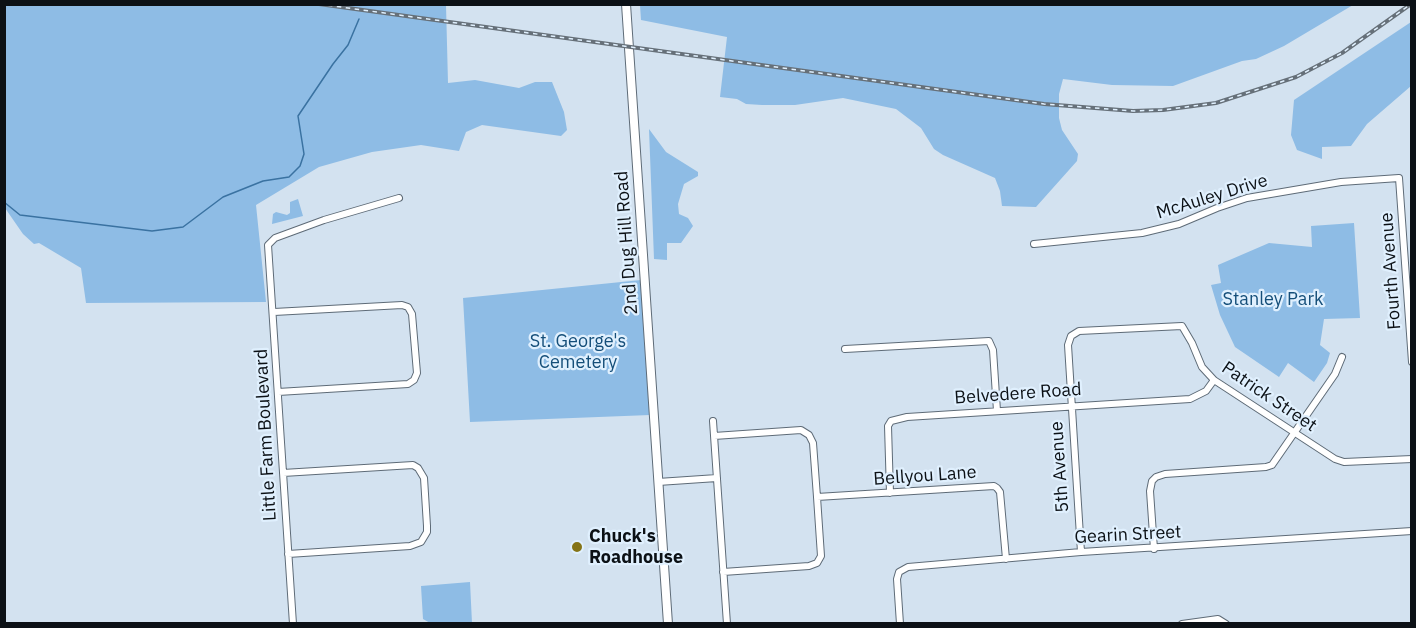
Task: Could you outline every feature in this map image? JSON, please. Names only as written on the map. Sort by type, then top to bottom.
[{"type":"street","name":"2nd Dug Hill Road","points":[[626,4],[668,624]]},
{"type":"street","name":"Fourth Avenue","points":[[1399,178],[1408,240],[1412,362]]},
{"type":"street","name":"McAuley Drive","points":[[1034,244],[1142,233],[1179,224],[1246,198],[1341,182],[1399,178]]},
{"type":"street","name":"Little Farm Boulevard","points":[[293,624],[268,245],[275,238],[324,220],[399,198]]},
{"type":"street","points":[[274,312],[402,304],[408,307],[412,314],[417,373],[414,380],[408,384],[278,392]]},
{"type":"street","name":"Patrick Street","points":[[1068,343],[1071,336],[1079,331],[1182,326],[1202,367],[1214,380],[1335,459],[1344,462],[1412,459]]},
{"type":"street","points":[[845,349],[989,341],[993,350],[997,411]]},
{"type":"street","name":"5th Avenue","points":[[1068,343],[1081,552]]},
{"type":"street","points":[[1154,549],[1150,490],[1156,477],[1165,474],[1266,467],[1277,461],[1335,374],[1342,357]]},
{"type":"street","name":"Belvedere Road","points":[[890,493],[888,426],[891,421],[907,417],[1190,399],[1206,391],[1214,380]]},
{"type":"street","points":[[713,421],[727,624]]},
{"type":"street","points":[[714,436],[801,430],[809,435],[813,443],[821,556],[817,563],[810,566],[723,572]]},
{"type":"street","points":[[283,473],[413,465],[418,468],[424,478],[427,526],[424,537],[416,545],[288,554]]},
{"type":"street","points":[[658,482],[717,478]]},
{"type":"street","name":"Bellyou Lane","points":[[817,497],[994,486],[997,488],[1001,501],[1006,559]]},
{"type":"street","name":"Gearin Street","points":[[900,624],[896,585],[899,572],[903,568],[1081,552],[1412,531]]},
{"type":"street","points":[[1182,624],[1218,618],[1226,624]]},
{"type":"green space","points":[[640,4],[1353,5],[1284,46],[1256,59],[1242,61],[1173,86],[1112,85],[1063,79],[1059,94],[1059,118],[1062,130],[1078,154],[1077,161],[1036,207],[1002,206],[995,178],[934,149],[921,128],[896,109],[843,98],[795,105],[762,105],[746,104],[737,99],[720,97],[727,37],[641,20]]},
{"type":"green space","points":[[4,5],[446,5],[448,83],[475,80],[519,88],[535,82],[552,82],[564,112],[567,130],[561,136],[482,125],[466,132],[459,151],[421,145],[372,152],[319,167],[256,205],[266,302],[86,303],[81,268],[39,243],[34,244],[23,234],[5,208]]},
{"type":"green space","points":[[1411,22],[1411,86],[1367,124],[1351,146],[1322,147],[1322,159],[1297,150],[1291,135],[1294,100]]},
{"type":"green space","points":[[649,129],[666,152],[698,172],[698,176],[684,184],[678,204],[679,214],[688,218],[693,226],[681,243],[667,243],[667,260],[654,259]]},
{"type":"green space","points":[[298,199],[303,216],[272,224],[273,214],[276,212],[287,215],[290,213],[290,202]]},
{"type":"green space","name":"Stanley Park","points":[[1354,223],[1360,318],[1324,319],[1320,345],[1330,353],[1327,363],[1314,382],[1288,363],[1279,377],[1235,347],[1220,315],[1211,285],[1221,283],[1218,265],[1269,243],[1312,247],[1311,226]]},
{"type":"green space","name":"St. George's Cemetery","points":[[641,280],[650,415],[470,422],[463,298]]},
{"type":"green space","points":[[470,582],[472,623],[430,623],[423,619],[421,586]]},
{"type":"waterway","points":[[4,202],[20,215],[152,231],[183,227],[223,197],[263,181],[289,177],[300,166],[304,154],[298,116],[348,45],[359,19]]},
{"type":"railway","points":[[319,4],[1044,104],[1133,111],[1163,110],[1216,103],[1296,77],[1342,53],[1411,4]]},
{"type":"place","name":"Chuck's Roadhouse","points":[[577,547]]}]
